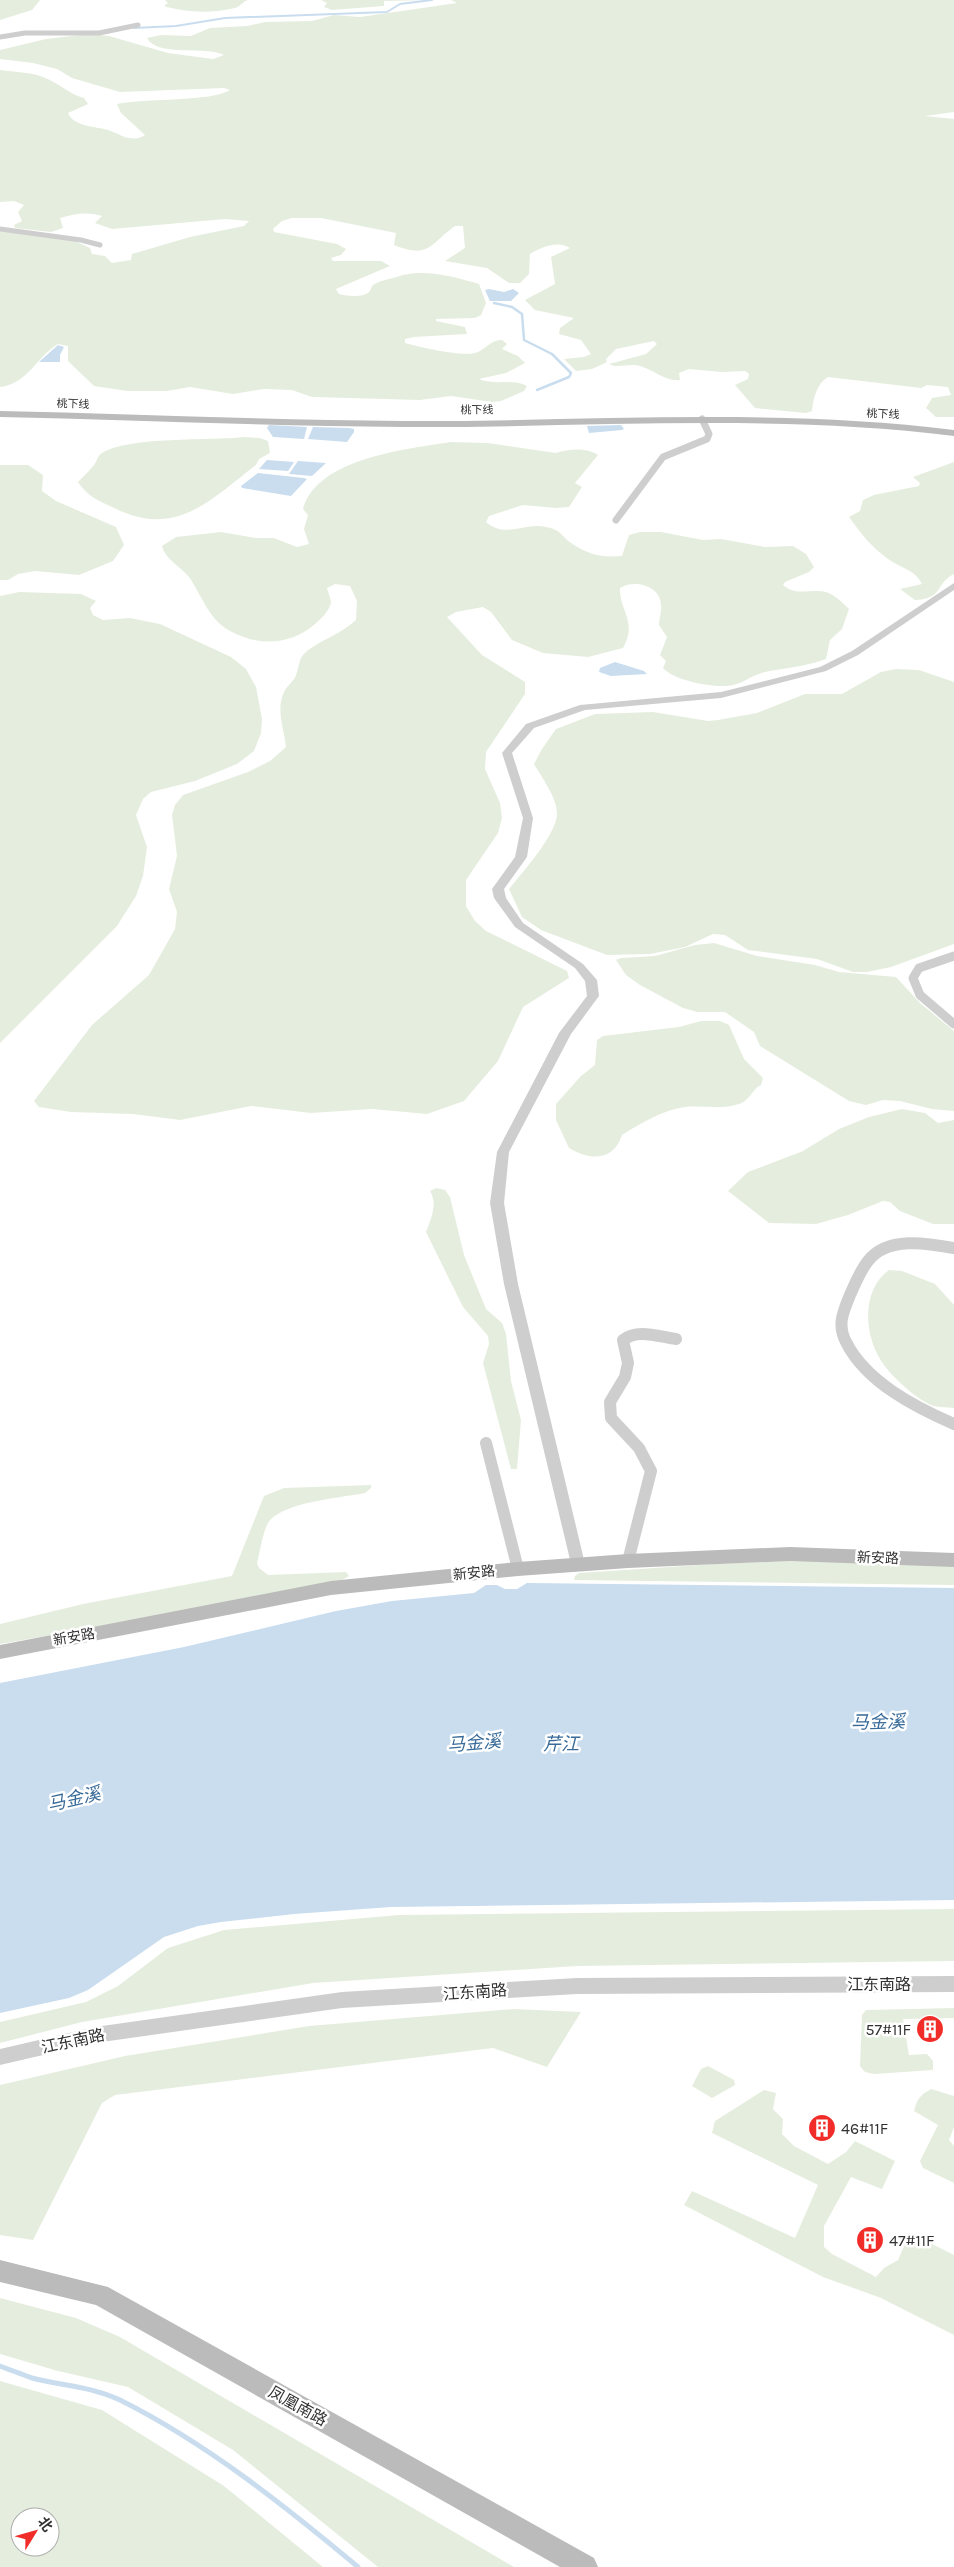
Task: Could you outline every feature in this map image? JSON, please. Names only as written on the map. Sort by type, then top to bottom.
[{"type":"main road","name":"桃下线","points":[[0,414],[403,424],[702,419],[899,427],[954,433]]},
{"type":"main road","name":"新安路","points":[[0,1652],[331,1588],[518,1569],[628,1561],[790,1554],[954,1560]]},
{"type":"main road","name":"凤凰南路","points":[[0,2271],[100,2296],[585,2567]]},
{"type":"street","points":[[0,37],[26,33],[99,32],[138,26]]},
{"type":"street","points":[[0,229],[81,240],[100,245]]},
{"type":"street","points":[[616,520],[662,457],[708,439],[709,434],[702,419]]},
{"type":"street","points":[[577,1564],[510,1284],[497,1203],[503,1152],[565,1033],[593,996],[591,980],[579,966],[519,925],[500,898],[498,889],[521,857],[528,818],[507,753],[530,726],[584,707],[721,695],[823,669],[855,652],[954,586]]},
{"type":"street","points":[[954,956],[919,968],[913,978],[920,995],[954,1024]]},
{"type":"street","points":[[954,1248],[919,1242],[903,1243],[882,1250],[868,1261],[841,1317],[842,1332],[848,1345],[879,1380],[927,1413],[954,1424]]},
{"type":"street","points":[[628,1561],[651,1472],[639,1448],[611,1418],[610,1402],[624,1377],[628,1363],[623,1340],[628,1335],[637,1334],[676,1339]]},
{"type":"street","points":[[486,1443],[518,1569]]},
{"type":"street","name":"江东南路","points":[[0,2057],[95,2035],[342,2000],[576,1986],[954,1984]]},
{"type":"green space","points":[[0,0],[40,0],[32,10],[0,20]]},
{"type":"green space","points":[[165,0],[248,0],[235,8],[201,12],[164,6],[168,3]]},
{"type":"green space","points":[[321,0],[431,0],[384,1],[384,6],[332,10],[324,7],[327,3]]},
{"type":"green space","points":[[451,0],[954,0],[954,112],[925,116],[954,119],[954,417],[936,417],[926,408],[932,398],[951,395],[948,387],[927,385],[921,388],[828,377],[818,387],[812,411],[806,413],[755,408],[735,385],[748,379],[749,374],[745,371],[722,372],[689,369],[679,373],[680,380],[675,380],[665,378],[640,366],[616,366],[609,364],[646,354],[657,344],[654,341],[616,349],[606,359],[607,362],[592,369],[576,371],[564,359],[584,357],[591,354],[581,340],[559,334],[560,328],[574,318],[535,310],[525,300],[555,284],[551,257],[570,248],[555,245],[534,251],[530,254],[529,274],[520,283],[509,283],[487,268],[445,261],[465,248],[463,226],[455,226],[428,248],[415,251],[394,245],[396,233],[321,218],[292,218],[282,221],[273,229],[274,232],[337,244],[346,249],[341,255],[331,258],[333,261],[381,261],[390,266],[336,289],[339,294],[363,295],[369,292],[376,283],[412,273],[432,273],[479,284],[486,303],[481,315],[475,318],[436,319],[436,321],[465,327],[467,334],[414,337],[405,339],[405,343],[442,351],[472,354],[492,342],[502,340],[507,344],[502,349],[518,356],[525,363],[506,373],[479,379],[491,382],[521,384],[527,386],[524,391],[501,401],[492,402],[451,396],[420,400],[312,397],[292,390],[264,389],[233,394],[190,387],[167,391],[127,391],[94,386],[68,361],[68,346],[58,344],[50,349],[25,376],[10,385],[0,387],[0,231],[75,241],[90,248],[92,254],[105,256],[112,263],[131,260],[132,254],[190,237],[244,226],[249,221],[225,219],[112,229],[95,223],[102,216],[86,213],[60,218],[63,228],[51,232],[15,228],[14,225],[22,221],[18,212],[24,205],[14,201],[0,202],[0,70],[33,74],[49,79],[84,98],[88,104],[68,113],[71,118],[87,126],[106,129],[132,138],[140,138],[145,135],[121,113],[117,104],[193,98],[221,94],[230,90],[224,88],[120,92],[72,78],[57,69],[33,63],[0,59],[0,50],[46,39],[90,34],[109,36],[168,53],[213,59],[224,55],[216,52],[161,48],[147,38],[161,35],[191,36],[210,28],[247,26],[265,22],[312,21],[334,15],[360,17],[457,3]]},
{"type":"green space","points":[[260,438],[268,441],[270,453],[259,459],[256,465],[207,502],[191,511],[174,517],[156,519],[136,516],[114,508],[94,498],[78,482],[94,465],[101,454],[115,448],[131,444],[170,440]]},
{"type":"green space","points":[[451,442],[488,443],[556,453],[566,450],[583,450],[598,455],[575,483],[582,487],[569,507],[556,508],[523,505],[489,516],[486,522],[493,527],[508,530],[530,526],[551,528],[583,550],[608,556],[622,556],[629,535],[640,532],[661,532],[703,540],[721,539],[765,547],[793,546],[806,554],[814,567],[809,572],[785,582],[783,585],[794,591],[826,592],[839,599],[849,609],[842,629],[830,640],[826,659],[761,673],[733,685],[717,686],[696,683],[676,677],[663,668],[666,661],[660,655],[667,637],[659,625],[660,598],[652,589],[639,584],[626,585],[620,588],[620,596],[629,631],[623,648],[588,657],[543,653],[512,640],[491,612],[483,607],[456,612],[447,617],[482,655],[525,682],[525,694],[486,752],[485,769],[500,803],[502,818],[498,833],[466,880],[466,906],[475,921],[486,931],[567,971],[569,978],[523,1007],[498,1061],[464,1101],[427,1114],[372,1109],[311,1113],[251,1106],[180,1120],[133,1114],[71,1112],[39,1107],[34,1101],[92,1025],[149,975],[175,929],[177,912],[169,889],[177,856],[172,815],[175,805],[183,795],[248,772],[270,761],[286,747],[280,711],[282,697],[295,677],[302,656],[356,620],[357,601],[350,586],[335,584],[327,588],[331,603],[328,609],[320,620],[306,631],[285,640],[274,641],[252,640],[241,636],[230,631],[217,621],[206,607],[189,577],[166,555],[162,546],[176,537],[221,532],[256,538],[274,538],[297,547],[309,544],[304,529],[308,515],[303,509],[312,492],[326,478],[344,467],[366,459],[411,448]]},
{"type":"green space","points":[[954,462],[954,574],[931,597],[915,600],[900,589],[922,584],[916,576],[891,561],[873,546],[849,517],[860,511],[863,500],[874,495],[919,486],[920,483],[913,477]]},
{"type":"green space","points":[[0,465],[28,465],[43,475],[42,491],[56,501],[116,527],[124,545],[113,561],[79,575],[35,571],[18,574],[8,580],[0,580]]},
{"type":"green space","points":[[19,592],[81,594],[96,601],[90,608],[93,615],[103,620],[130,618],[160,624],[231,657],[246,669],[256,687],[262,719],[261,733],[254,751],[237,764],[195,781],[151,792],[143,799],[136,815],[147,847],[143,876],[136,896],[117,926],[0,1043],[0,596]]},
{"type":"green space","points":[[896,669],[919,670],[954,682],[954,944],[891,967],[867,972],[853,972],[817,959],[748,950],[725,935],[713,934],[685,947],[650,954],[607,955],[541,930],[522,917],[509,889],[545,843],[555,822],[557,814],[555,801],[534,764],[556,729],[595,714],[653,712],[708,721],[718,720],[757,713],[805,694],[842,694],[881,672]]},
{"type":"green space","points":[[714,943],[757,956],[815,965],[839,972],[896,977],[920,1003],[954,1031],[954,1111],[932,1109],[900,1101],[883,1100],[866,1105],[849,1101],[760,1046],[754,1032],[725,1012],[697,1012],[683,1008],[640,985],[626,975],[616,960],[655,956],[695,945]]},
{"type":"green space","points":[[701,1021],[720,1021],[729,1025],[744,1059],[763,1078],[761,1085],[746,1100],[733,1106],[685,1107],[660,1114],[622,1135],[613,1150],[600,1156],[585,1155],[569,1148],[556,1120],[556,1104],[581,1076],[595,1065],[597,1040],[603,1036],[679,1027]]},
{"type":"green space","points":[[902,1109],[925,1113],[938,1123],[954,1120],[954,1224],[933,1224],[900,1211],[890,1202],[883,1201],[848,1215],[816,1224],[769,1223],[728,1191],[748,1172],[803,1151],[839,1129],[869,1117]]},
{"type":"green space","points":[[436,1188],[445,1190],[450,1197],[464,1255],[486,1309],[502,1323],[506,1334],[511,1381],[521,1420],[517,1469],[511,1469],[483,1363],[489,1344],[488,1336],[463,1307],[426,1232],[434,1206],[430,1191]]},
{"type":"green space","points":[[889,1270],[902,1271],[935,1284],[954,1305],[954,1408],[934,1406],[919,1398],[893,1376],[877,1354],[869,1329],[869,1302],[873,1290]]},
{"type":"green space","points":[[371,1485],[371,1488],[365,1493],[311,1502],[284,1511],[273,1517],[267,1525],[264,1534],[257,1563],[259,1568],[268,1575],[346,1572],[349,1576],[342,1580],[199,1610],[0,1644],[0,1624],[83,1604],[232,1576],[264,1496],[284,1488]]},
{"type":"green space","points":[[806,1560],[954,1566],[954,1585],[574,1580],[575,1576],[579,1573]]},
{"type":"green space","points":[[954,1909],[954,1961],[577,1966],[313,1983],[82,2022],[0,2043],[0,2022],[86,2002],[118,1986],[168,1948],[224,1930],[399,1915]]},
{"type":"green space","points":[[954,2008],[954,2018],[903,2019],[909,2055],[927,2054],[933,2061],[933,2070],[874,2074],[865,2072],[860,2066],[862,2015],[866,2010]]},
{"type":"green space","points":[[514,2009],[581,2012],[547,2067],[493,2048],[115,2095],[102,2103],[33,2240],[0,2235],[0,2085],[125,2056],[309,2026]]},
{"type":"green space","points":[[708,2066],[734,2080],[735,2085],[712,2098],[692,2086],[701,2069]]},
{"type":"green space","points":[[931,2089],[954,2096],[954,2127],[949,2140],[954,2146],[954,2183],[923,2168],[920,2161],[938,2125],[914,2111],[916,2103],[924,2093]]},
{"type":"green space","points":[[764,2090],[776,2093],[773,2109],[783,2119],[782,2134],[794,2146],[828,2164],[846,2152],[855,2141],[895,2161],[882,2189],[851,2177],[824,2226],[824,2247],[832,2254],[876,2277],[884,2268],[898,2260],[910,2233],[954,2255],[954,2335],[881,2298],[823,2277],[684,2205],[692,2191],[795,2238],[818,2185],[712,2133],[715,2121]]},
{"type":"green space","points":[[0,2298],[76,2318],[120,2337],[514,2567],[378,2567],[233,2450],[128,2387],[58,2371],[0,2354]]},
{"type":"green space","points":[[0,2381],[102,2410],[224,2486],[323,2567],[0,2567]]},
{"type":"water","points":[[513,289],[519,293],[511,301],[490,301],[485,290],[504,292]]},
{"type":"water","points":[[58,345],[64,347],[60,355],[60,362],[39,362]]},
{"type":"water","points":[[269,425],[307,427],[304,439],[273,437],[267,428]]},
{"type":"water","points":[[621,425],[624,429],[622,430],[589,433],[587,426]]},
{"type":"water","points":[[313,427],[349,428],[354,429],[354,432],[347,442],[308,439]]},
{"type":"water","points":[[267,460],[294,462],[288,471],[259,469]]},
{"type":"water","points":[[298,461],[326,463],[312,476],[289,474]]},
{"type":"water","points":[[258,473],[307,479],[291,496],[242,488],[241,486]]},
{"type":"water","points":[[615,662],[644,671],[647,674],[611,676],[599,672],[600,668]]},
{"type":"water","name":"芹江","points":[[527,1583],[954,1588],[954,1900],[391,1907],[294,1914],[221,1922],[198,1926],[164,1937],[88,1990],[69,1998],[0,2013],[0,1683],[184,1647],[336,1611],[392,1601],[474,1593],[486,1585],[497,1585],[505,1589],[517,1589]]},
{"type":"waterway","points":[[134,28],[176,26],[225,18],[387,12],[400,4],[432,0]]},
{"type":"waterway","points":[[494,303],[512,307],[522,314],[524,340],[552,354],[571,373],[569,377],[537,390]]},
{"type":"waterway","points":[[0,2366],[43,2381],[109,2395],[152,2417],[244,2476],[358,2567]]},
{"type":"place","name":"57#11F","points":[[930,2029]]},
{"type":"place","name":"46#11F","points":[[822,2128]]},
{"type":"place","name":"47#11F","points":[[870,2240]]},
{"type":"water label","name":"马金溪","points":[[878,1722]]},
{"type":"water label","name":"马金溪","points":[[474,1743]]},
{"type":"water label","name":"马金溪","points":[[74,1799]]}]
